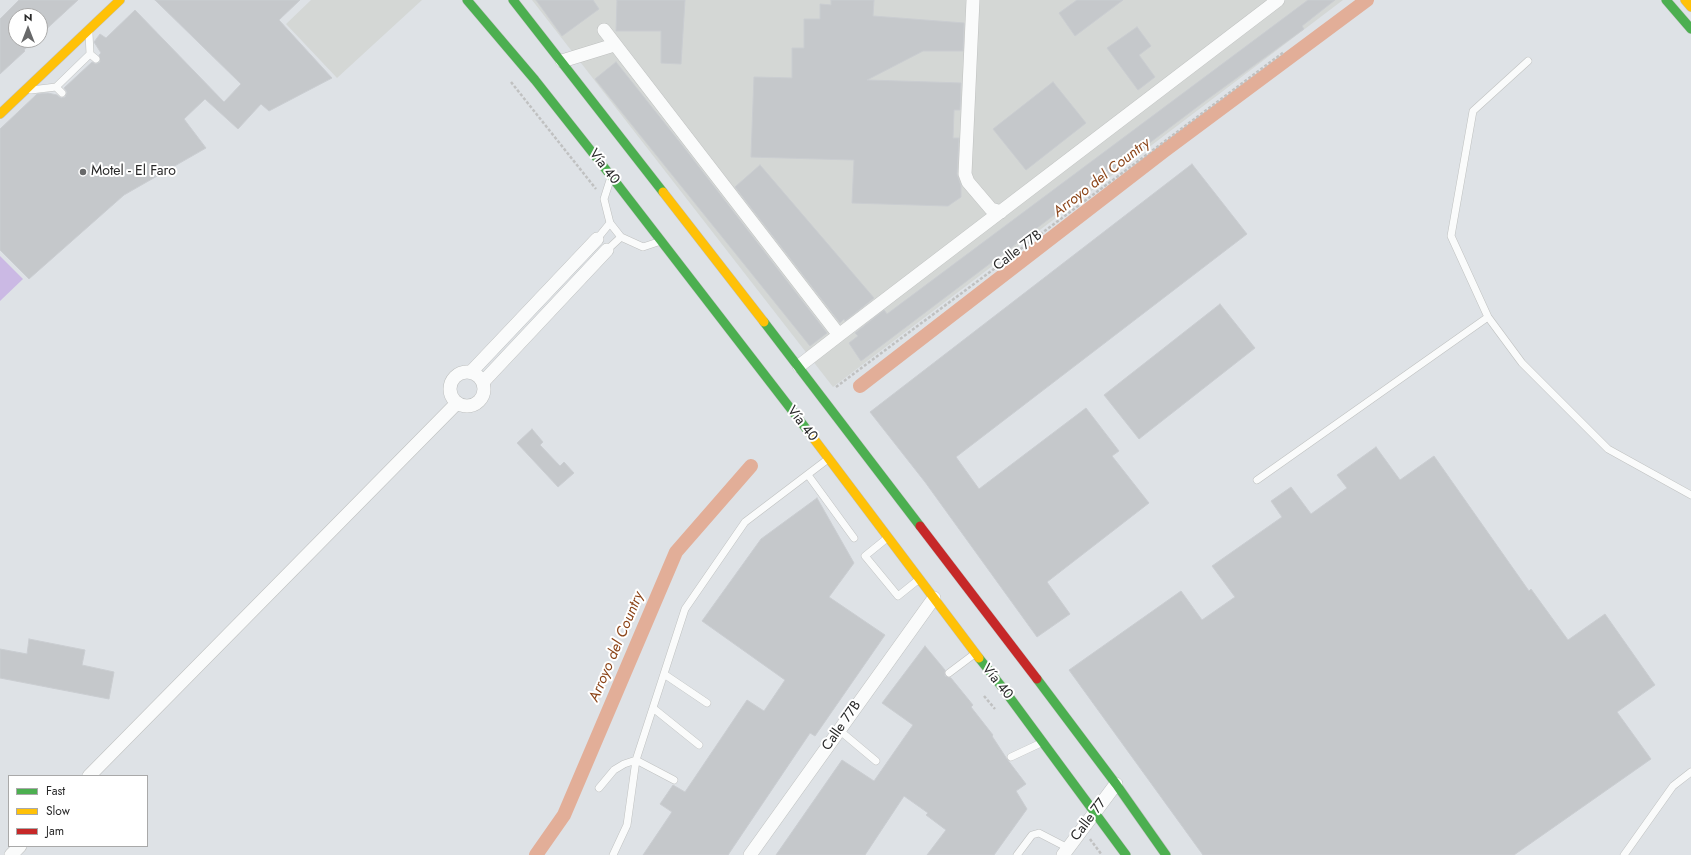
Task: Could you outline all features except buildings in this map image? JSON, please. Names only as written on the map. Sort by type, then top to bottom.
[{"type":"main road","points":[[0,114],[120,0]]},
{"type":"main road","name":"Vía 40","points":[[468,0],[535,80],[611,176],[829,458],[888,538],[920,578],[975,654],[1006,684],[1043,742],[1126,855]]},
{"type":"main road","points":[[513,0],[799,366],[1025,670],[1116,784],[1166,855]]},
{"type":"main road","points":[[1666,0],[1691,29]]},
{"type":"main road","points":[[1685,0],[1691,8]]},
{"type":"main road","points":[[535,80],[562,62]]},
{"type":"main road","points":[[749,355],[775,335]]},
{"type":"street","points":[[973,0],[965,174],[968,182],[991,209],[1001,212]]},
{"type":"street","points":[[799,366],[1278,0]]},
{"type":"street","points":[[604,30],[614,45],[839,335]]},
{"type":"street","points":[[562,62],[576,56],[614,45]]},
{"type":"street","points":[[471,372],[597,240]]},
{"type":"street","points":[[483,382],[607,250]]},
{"type":"street","points":[[461,372],[471,372],[477,374],[483,382],[484,393],[478,402],[468,406],[457,403],[450,395],[449,389],[452,379],[461,372]]},
{"type":"street","points":[[90,775],[457,403]]},
{"type":"street","name":"Calle 77B","points":[[750,855],[934,598]]},
{"type":"street","name":"Calle 77","points":[[1065,852],[1116,784]]},
{"type":"street","points":[[11,855],[19,847]]},
{"type":"lane","points":[[89,30],[90,54],[96,59]]},
{"type":"lane","points":[[25,91],[56,87],[90,54]]},
{"type":"lane","points":[[1528,62],[1473,111],[1451,236],[1488,317],[1522,363],[1608,449],[1691,495]]},
{"type":"lane","points":[[56,87],[62,93]]},
{"type":"lane","points":[[611,176],[604,200],[610,223],[621,237],[643,248],[661,242]]},
{"type":"lane","points":[[597,240],[610,223]]},
{"type":"lane","points":[[607,250],[621,237]]},
{"type":"lane","points":[[1257,480],[1488,317]]},
{"type":"lane","points":[[612,855],[627,825],[636,760],[685,609],[745,522],[808,476],[829,458]]},
{"type":"lane","points":[[808,476],[854,538]]},
{"type":"lane","points":[[888,538],[866,556],[898,596],[920,578]]},
{"type":"lane","points":[[949,673],[975,654]]},
{"type":"lane","points":[[664,674],[707,703]]},
{"type":"lane","points":[[653,708],[699,745]]},
{"type":"lane","points":[[839,730],[876,761]]},
{"type":"lane","points":[[1011,757],[1026,752],[1043,742]]},
{"type":"lane","points":[[599,788],[614,770],[624,764],[636,760],[674,780]]},
{"type":"lane","points":[[1624,855],[1673,786],[1691,772]]},
{"type":"lane","points":[[1017,855],[1032,835],[1039,832],[1065,852]]},
{"type":"path","name":"Calle 77B","points":[[835,387],[1284,52]]},
{"type":"path","points":[[511,81],[604,200]]},
{"type":"shaded area","points":[[311,0],[422,0],[337,78],[286,24]]},
{"type":"shaded area","points":[[532,0],[1343,0],[833,387]]},
{"type":"shaded area","points":[[0,256],[23,279],[0,301]]},
{"type":"waterway","name":"Arroyo del Country","points":[[860,386],[1164,151],[1367,0]]},
{"type":"waterway","name":"Arroyo del Country","points":[[536,855],[564,815],[676,552],[751,466]]},
{"type":"traffic: fast","points":[[467,0],[535,80],[611,176],[811,435]]},
{"type":"traffic: fast","points":[[513,0],[663,192]]},
{"type":"traffic: fast","points":[[1666,0],[1691,29]]},
{"type":"traffic: fast","points":[[764,322],[920,526]]},
{"type":"traffic: fast","points":[[979,658],[1126,855]]},
{"type":"traffic: fast","points":[[1037,679],[1116,784],[1166,855]]},
{"type":"traffic: slow","points":[[0,114],[120,0]]},
{"type":"traffic: slow","points":[[1685,0],[1691,7]]},
{"type":"traffic: slow","points":[[663,192],[764,322]]},
{"type":"traffic: slow","points":[[811,435],[979,658]]},
{"type":"traffic: jam","points":[[920,526],[1037,679]]},
{"type":"place","name":"Motel - El Faro","points":[[83,172]]}]
